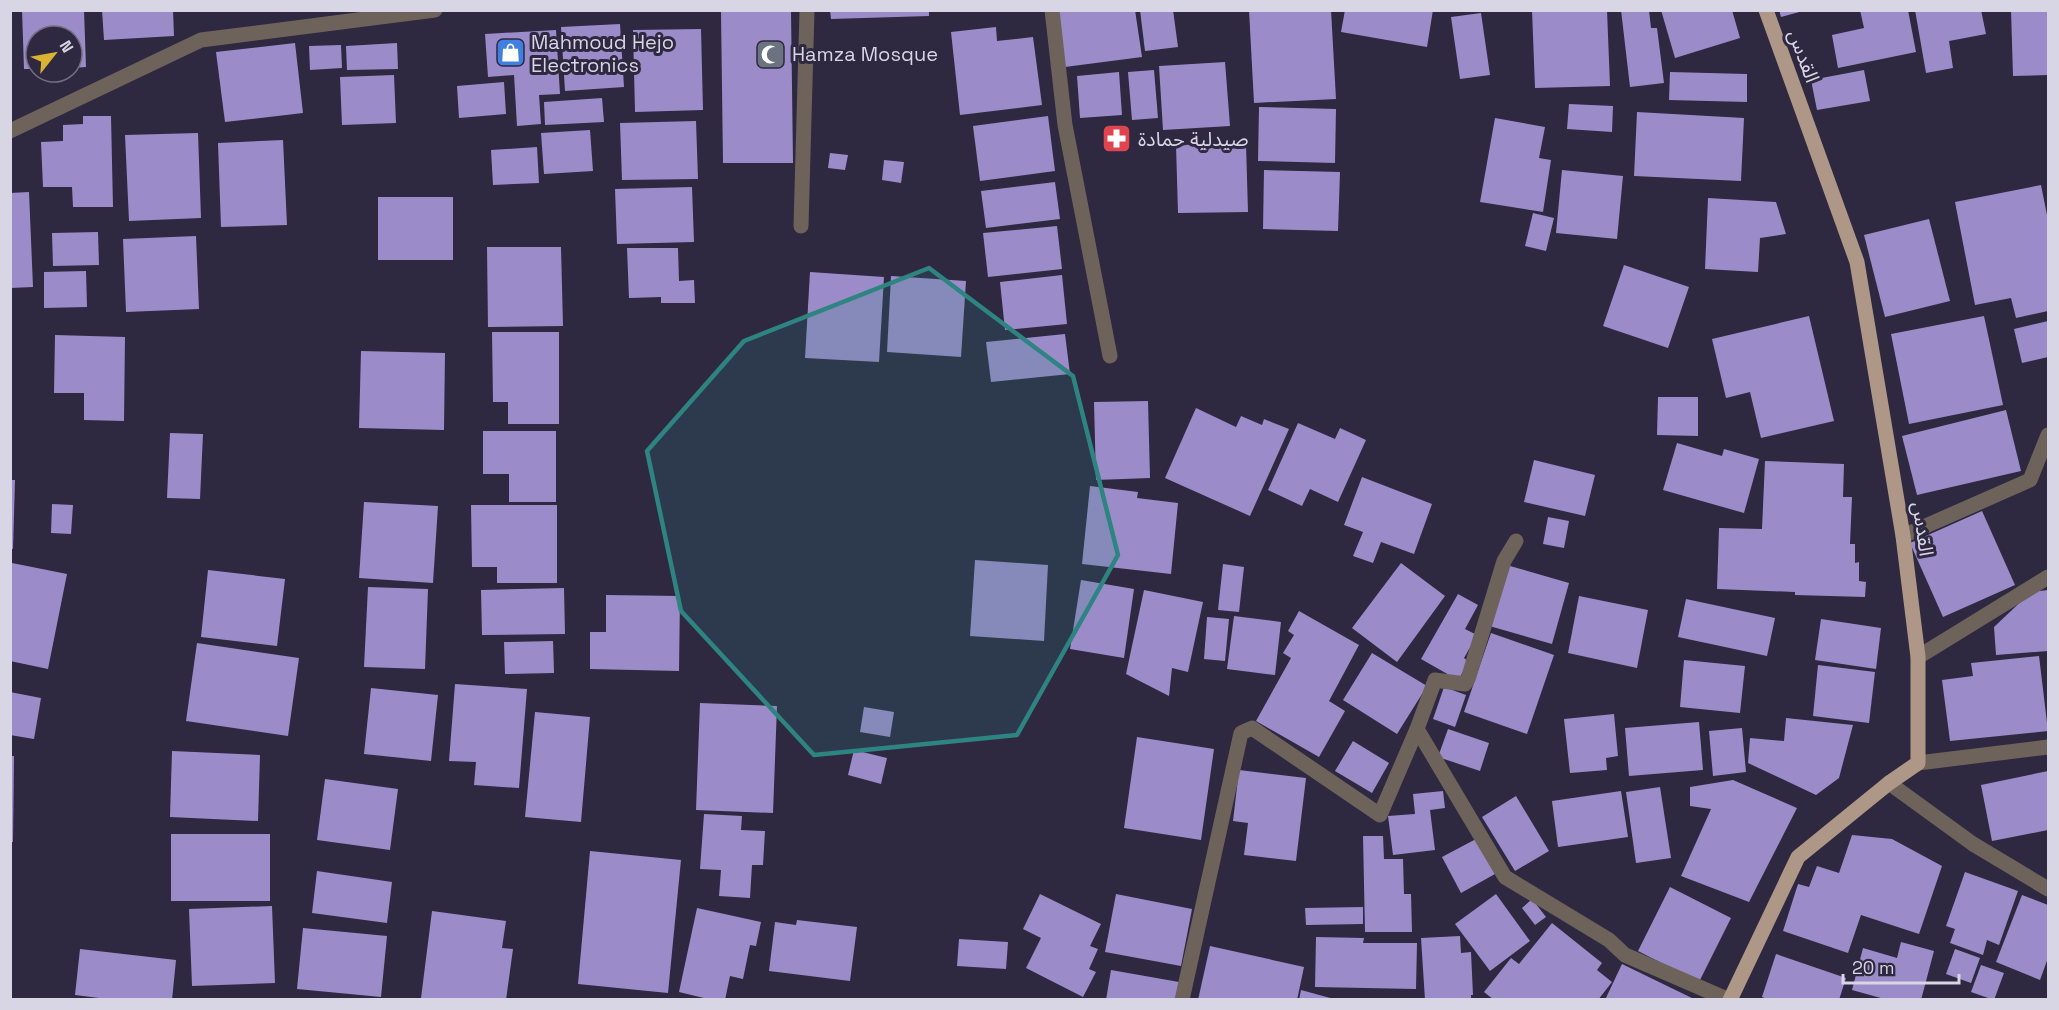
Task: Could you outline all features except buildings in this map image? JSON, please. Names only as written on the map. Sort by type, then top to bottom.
[{"type":"main road","name":"القدس","points":[[1766,10],[1857,262],[1903,536],[1918,657],[1918,764]]},
{"type":"main road","points":[[1729,999],[1798,857],[1889,783],[1918,764]]},
{"type":"street","points":[[10,131],[201,40],[435,10]]},
{"type":"street","points":[[801,226],[807,10]]},
{"type":"street","points":[[1052,10],[1065,125],[1110,356]]},
{"type":"street","points":[[1903,536],[2030,480],[2049,435]]},
{"type":"street","points":[[1182,999],[1241,733],[1252,728],[1380,815],[1417,729],[1435,680],[1464,684],[1468,679],[1504,561],[1516,541]]},
{"type":"street","points":[[1918,657],[2049,577]]},
{"type":"street","points":[[1417,729],[1505,877],[1609,940],[1625,955],[1729,999]]},
{"type":"street","points":[[1918,764],[2049,747]]},
{"type":"street","points":[[1889,783],[1973,844],[2049,889]]},
{"type":"highlighted area","points":[[929,268],[1073,376],[1118,555],[1017,735],[814,755],[681,611],[647,451],[744,341]]},
{"type":"place","name":"Mahmoud Hejo Electronics","points":[[510,53]]},
{"type":"place","name":"Hamza Mosque","points":[[771,54]]},
{"type":"place","name":"صيدلية حمادة","points":[[1117,139]]}]
